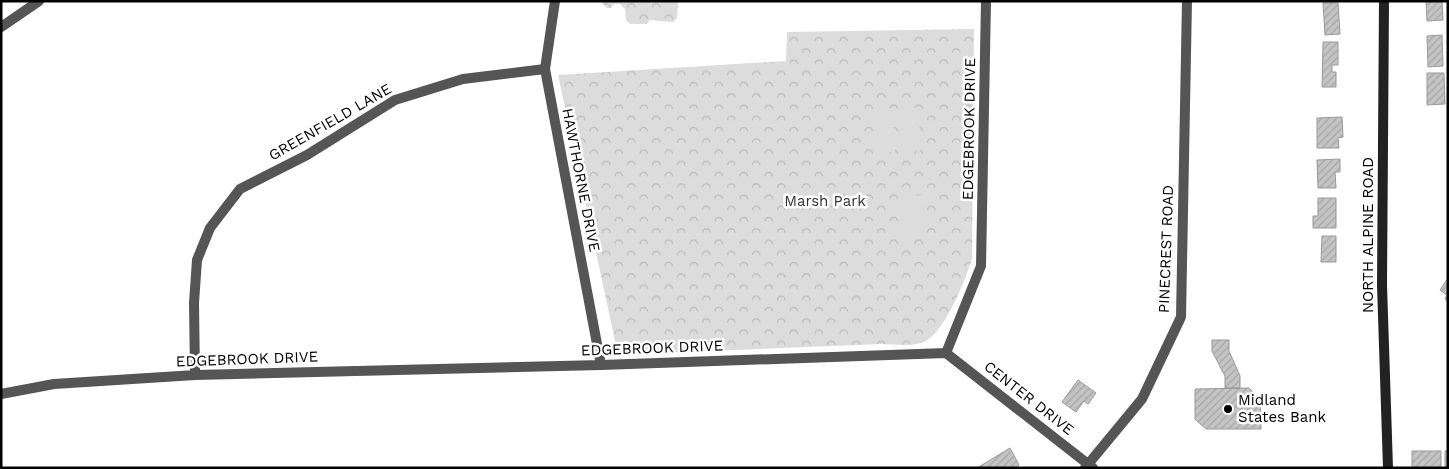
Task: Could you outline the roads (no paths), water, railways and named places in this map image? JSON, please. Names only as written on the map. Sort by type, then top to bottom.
[{"type":"main road","name":"NORTH ALPINE ROAD","points":[[1384,1],[1382,285],[1388,468]]},
{"type":"street","points":[[1,27],[39,1]]},
{"type":"street","name":"HAWTHORNE DRIVE","points":[[555,1],[545,69],[602,364]]},
{"type":"street","name":"EDGEBROOK DRIVE","points":[[1,394],[54,384],[195,375],[946,353],[981,266],[986,1]]},
{"type":"street","name":"PINECREST ROAD","points":[[1089,467],[1142,399],[1181,317],[1187,1]]},
{"type":"street","name":"GREENFIELD LANE","points":[[195,375],[194,303],[197,260],[210,228],[240,189],[307,155],[395,100],[463,80],[545,69]]},
{"type":"street","name":"CENTER DRIVE","points":[[946,353],[1089,467]]},
{"type":"place","name":"Midland States Bank","points":[[1228,409]]},
{"type":"park label","name":"Marsh Park","points":[[825,201]]}]
